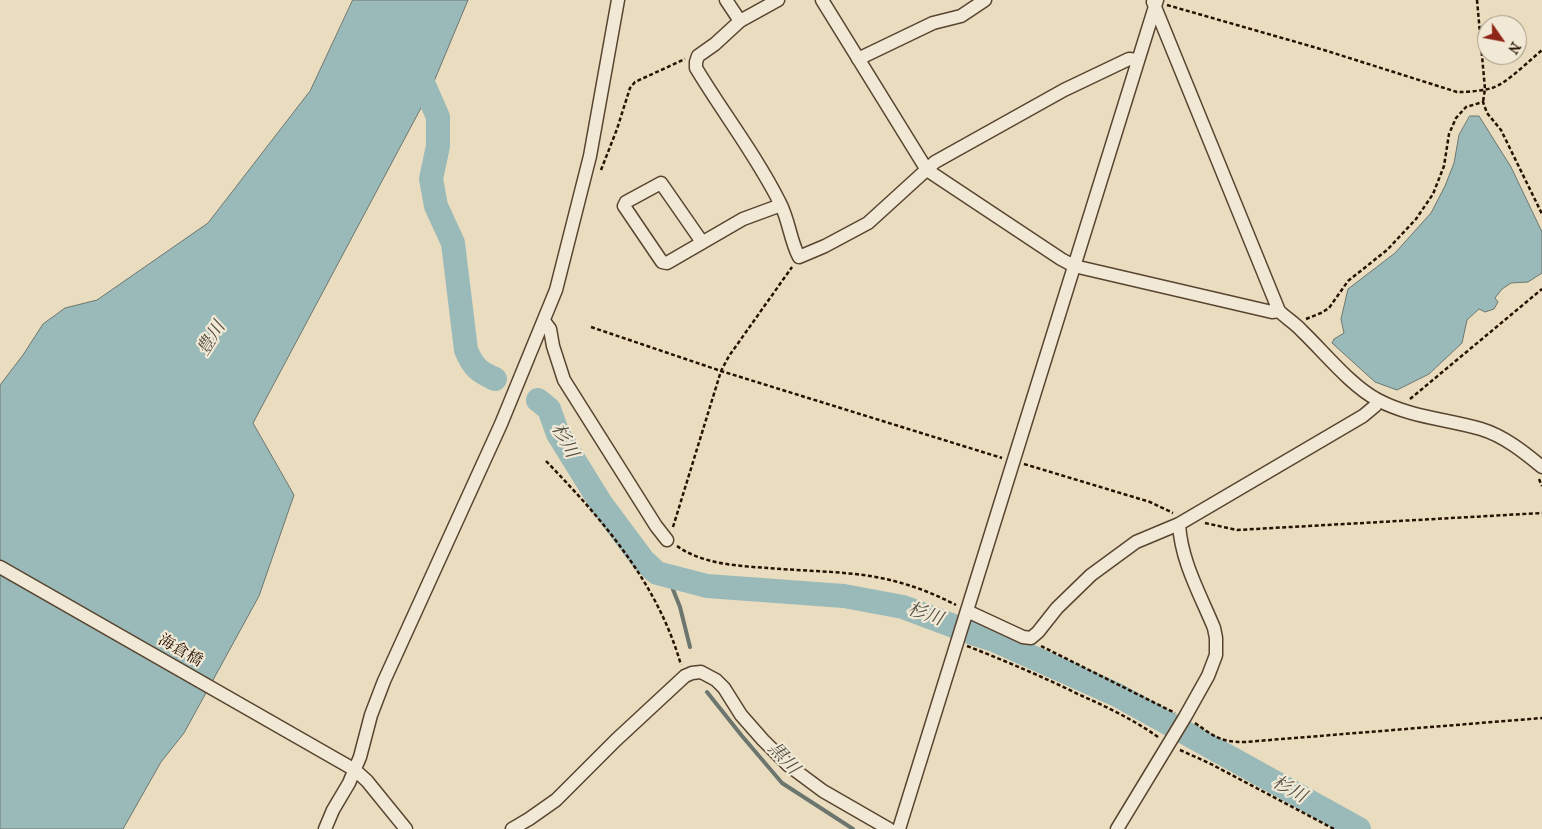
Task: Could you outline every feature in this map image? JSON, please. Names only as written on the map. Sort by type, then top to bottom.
[{"type":"street","points":[[325,829],[333,810],[349,783],[349,766],[360,757],[371,715],[384,681],[502,424],[556,290],[590,156],[618,0]]},
{"type":"street","points":[[726,0],[740,21]]},
{"type":"street","points":[[778,0],[740,21],[715,44],[698,56],[696,68],[721,109],[757,160],[781,205],[799,257],[825,246],[868,223],[935,162],[1064,90],[1129,59],[1138,60]]},
{"type":"street","points":[[822,0],[927,170],[1074,266],[1272,312],[1279,311]]},
{"type":"street","points":[[858,59],[933,23],[961,16],[985,0]]},
{"type":"street","points":[[899,829],[1155,1]]},
{"type":"street","points":[[1155,1],[1279,311],[1297,326],[1358,387],[1377,400],[1402,411],[1481,430],[1499,437],[1524,452],[1542,467]]},
{"type":"street","points":[[702,242],[661,183],[626,202],[624,206],[662,262],[667,263],[743,219],[781,205]]},
{"type":"street","points":[[544,321],[550,329],[552,346],[564,380],[656,526],[667,540]]},
{"type":"street","points":[[966,614],[1023,637],[1031,638],[1057,608],[1091,575],[1136,542],[1179,524],[1363,416],[1374,406],[1377,400]]},
{"type":"street","points":[[1117,829],[1184,719],[1208,676],[1216,655],[1214,628],[1187,565],[1180,538],[1179,524]]},
{"type":"street","name":"海倉橋","points":[[0,567],[349,766],[367,781],[406,829]]},
{"type":"street","points":[[512,829],[556,800],[684,676],[701,672],[716,680],[724,688],[741,715],[762,740],[788,765],[823,791],[889,829]]},
{"type":"path","points":[[1477,0],[1485,89],[1483,102],[1487,113],[1501,130],[1542,214]]},
{"type":"path","points":[[1155,1],[1324,50],[1457,92],[1485,89],[1500,84],[1542,50]]},
{"type":"path","points":[[599,174],[617,129],[630,88],[635,82],[681,60],[686,59],[696,62]]},
{"type":"path","points":[[1297,326],[1308,318],[1321,314],[1329,308],[1348,281],[1387,250],[1416,219],[1433,194],[1444,166],[1449,134],[1456,118],[1466,107],[1483,102]]},
{"type":"path","points":[[799,257],[721,371],[673,527],[667,540],[686,553],[714,562],[869,576],[901,582],[939,596],[966,614]]},
{"type":"path","points":[[1402,411],[1404,404],[1542,289]]},
{"type":"path","points":[[591,327],[721,371],[1150,502],[1173,513],[1179,524]]},
{"type":"path","points":[[546,461],[585,502],[634,563],[662,614],[680,659],[684,676]]},
{"type":"path","points":[[1193,515],[1202,523],[1237,530],[1542,513]]},
{"type":"path","points":[[1031,638],[1038,645],[1184,719],[1215,738],[1227,742],[1542,718]]},
{"type":"path","points":[[957,644],[966,645],[1023,668],[1100,704],[1169,743],[1334,829]]},
{"type":"water","name":"豊川","points":[[353,0],[468,0],[430,91],[253,423],[294,495],[259,596],[184,733],[161,762],[123,829],[0,829],[0,385],[23,355],[43,324],[65,308],[97,300],[208,223],[310,91]]},
{"type":"water","points":[[1470,116],[1479,116],[1511,167],[1542,232],[1542,273],[1528,282],[1511,283],[1502,289],[1495,298],[1498,302],[1494,309],[1485,312],[1479,309],[1467,320],[1462,343],[1429,374],[1397,390],[1375,382],[1332,343],[1334,339],[1344,333],[1341,319],[1348,289],[1395,253],[1431,213],[1454,163],[1459,135]]},
{"type":"waterway","name":"杉川","points":[[413,68],[420,76],[438,117],[438,146],[431,179],[436,206],[453,243],[466,350],[477,368],[495,379]]},
{"type":"waterway","name":"杉川","points":[[538,400],[549,409],[558,434],[602,505],[643,560],[657,573],[707,586],[844,596],[903,607],[994,640],[1117,695],[1359,829]]},
{"type":"waterway","name":"黒川","points":[[668,577],[680,607],[690,647]]},
{"type":"waterway","name":"黒川","points":[[707,692],[782,783],[853,829]]}]
